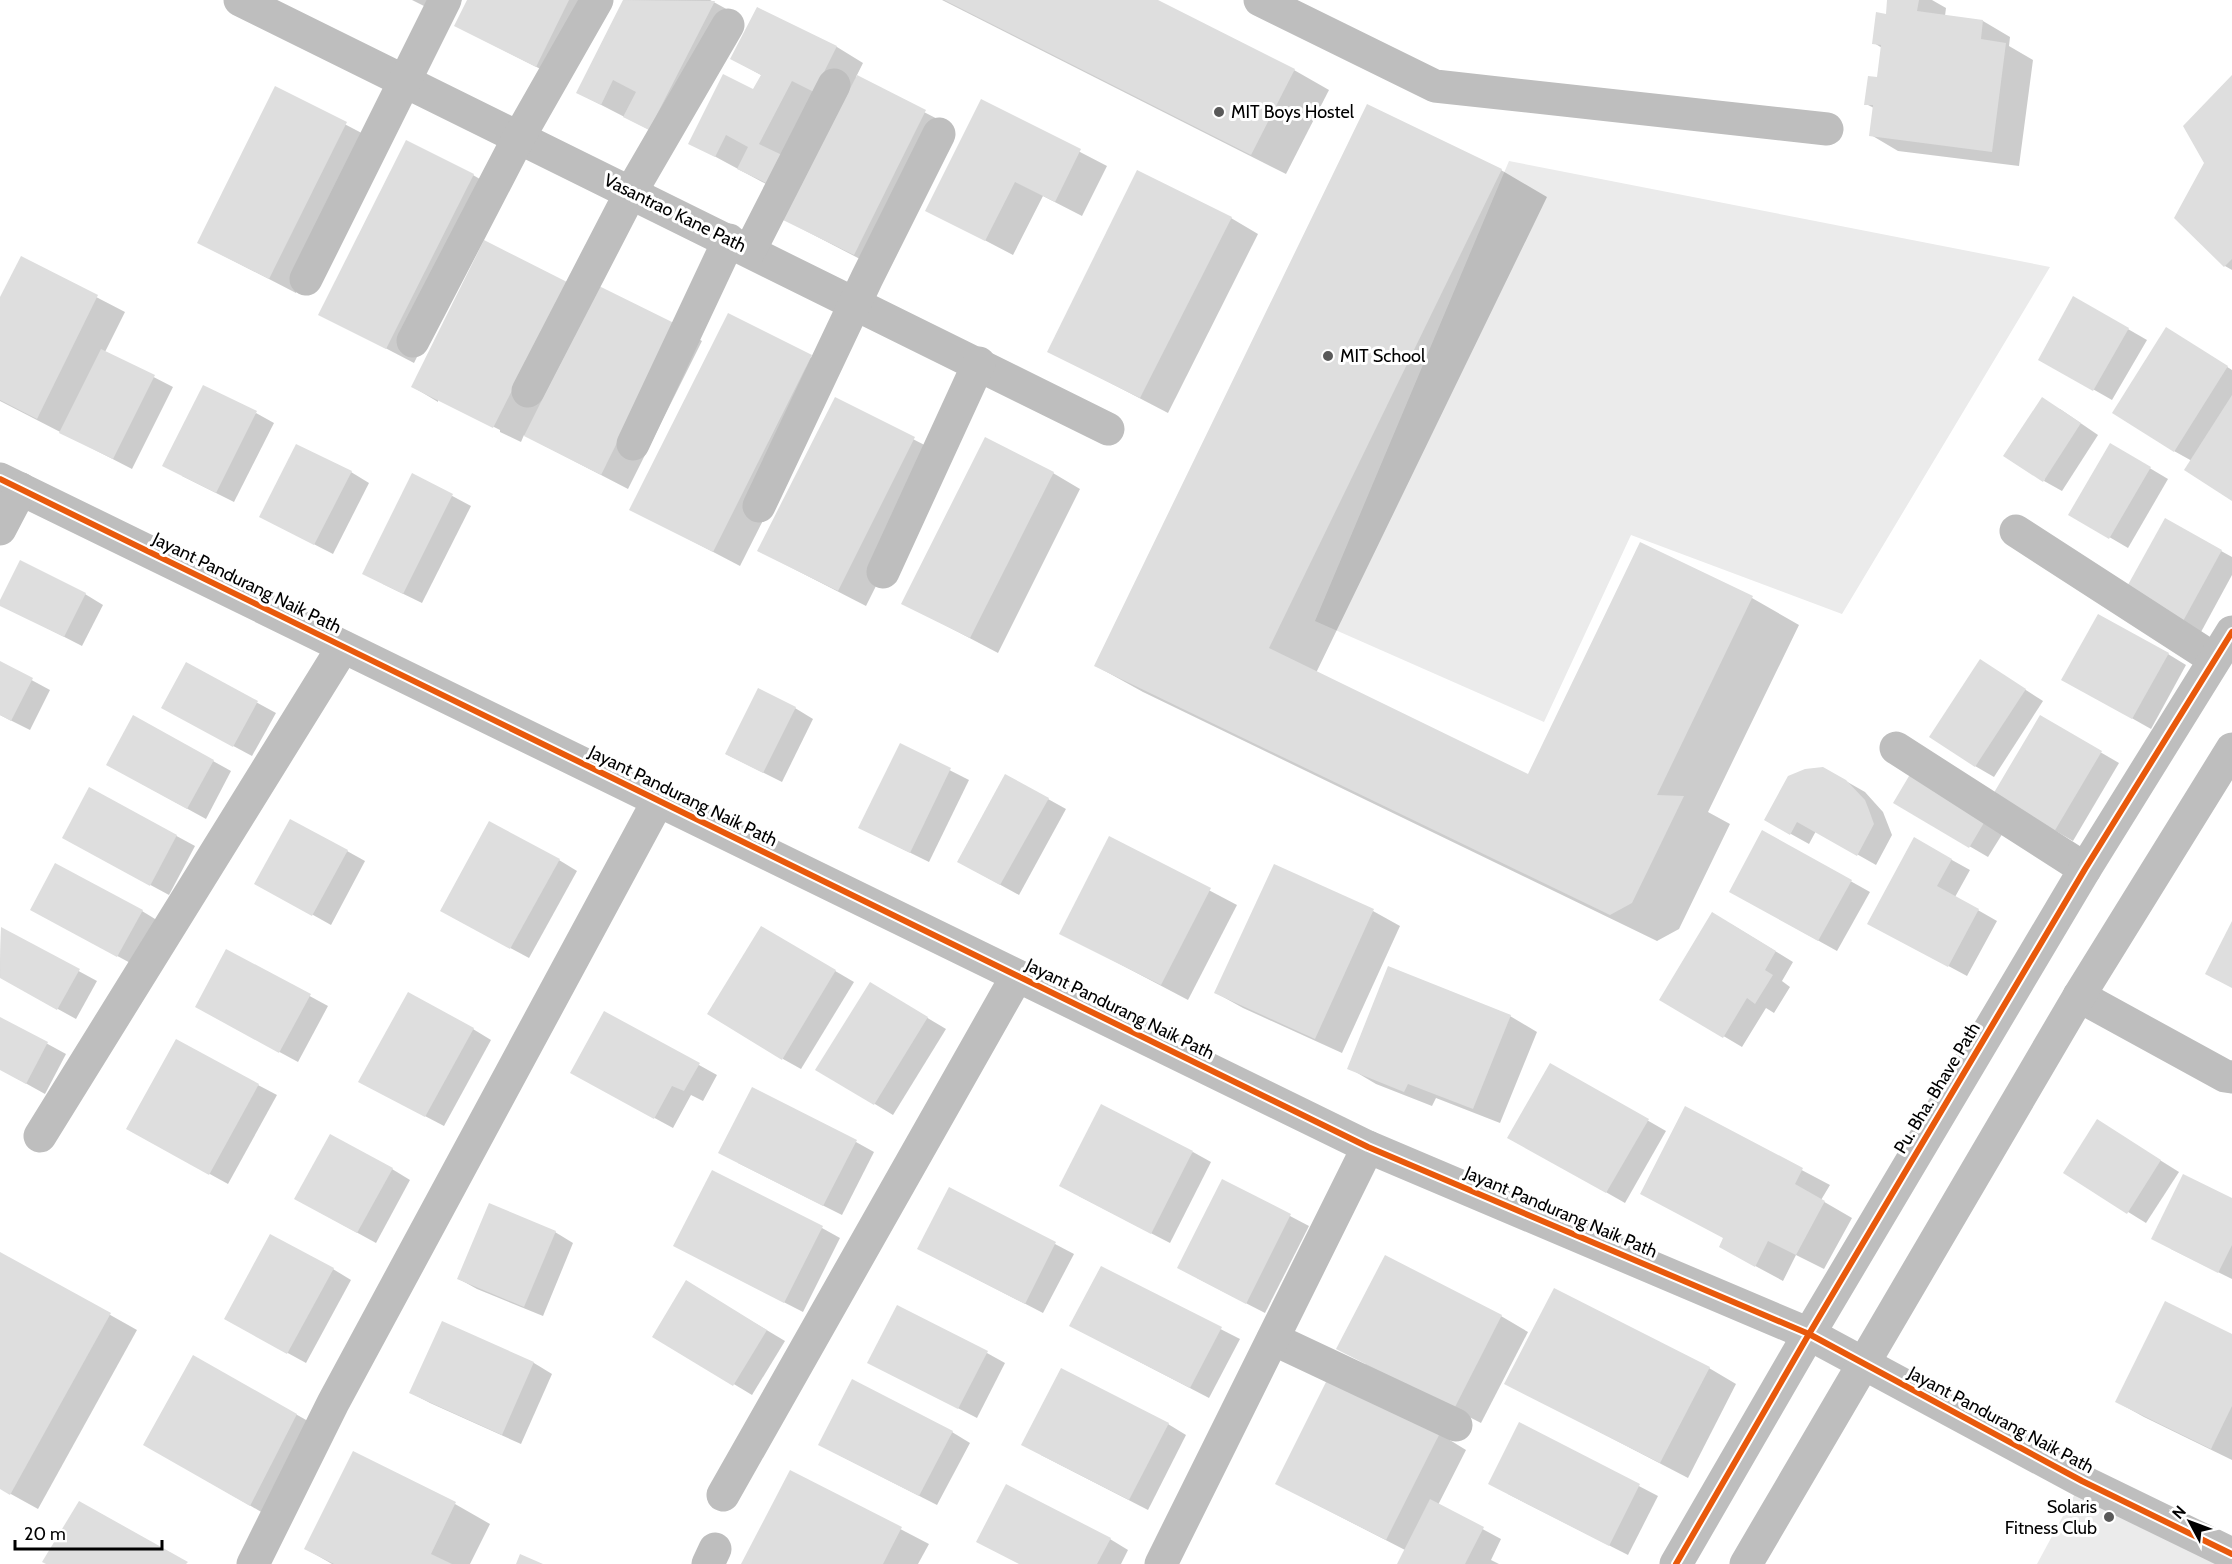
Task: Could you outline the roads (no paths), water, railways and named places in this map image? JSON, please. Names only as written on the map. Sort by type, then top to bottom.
[{"type":"street","name":"Vasantrao Kane Path","points":[[240,0],[856,302],[1108,429]]},
{"type":"street","points":[[306,279],[445,0]]},
{"type":"street","points":[[413,341],[519,137],[597,0]]},
{"type":"street","points":[[1260,0],[1436,86],[1827,129]]},
{"type":"street","points":[[528,391],[631,192],[728,25]]},
{"type":"street","points":[[633,444],[739,245],[834,85]]},
{"type":"street","points":[[759,506],[939,134]]},
{"type":"street","points":[[883,572],[979,363]]},
{"type":"street","points":[[0,529],[10,484]]},
{"type":"street","name":"Jayant Pandurang Naik Path","points":[[10,484],[1368,1147],[1809,1334],[2082,1481],[2232,1554]]},
{"type":"street","points":[[2016,531],[2214,659]]},
{"type":"street","name":"Pu. Bha. Bhave Path","points":[[1676,1564],[1809,1334],[2085,869],[2232,632]]},
{"type":"street","points":[[40,1136],[343,647]]},
{"type":"street","points":[[1896,748],[2085,869]]},
{"type":"street","points":[[1746,1564],[2079,996],[2232,749]]},
{"type":"street","points":[[252,1564],[333,1403],[658,801]]},
{"type":"street","points":[[723,1495],[1017,976]]},
{"type":"street","points":[[2079,996],[2230,1080]]},
{"type":"street","points":[[1161,1564],[1368,1147]]},
{"type":"street","points":[[1273,1339],[1456,1425]]},
{"type":"place","name":"MIT Boys Hostel","points":[[1219,112]]},
{"type":"place","name":"MIT School","points":[[1328,356]]},
{"type":"place","name":"Solaris Fitness Club","points":[[2109,1517]]}]
